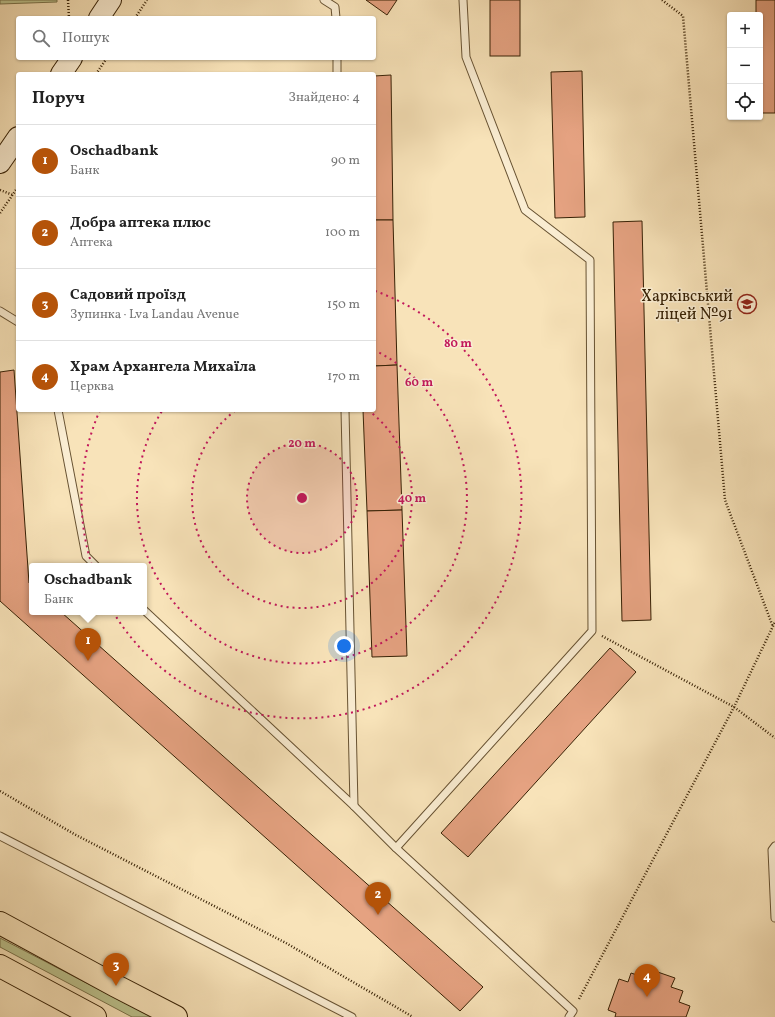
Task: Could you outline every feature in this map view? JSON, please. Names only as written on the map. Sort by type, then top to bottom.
[{"type":"main road","points":[[0,923],[176,1017]]},
{"type":"main road","points":[[0,966],[95,1017]]},
{"type":"street","points":[[100,16],[111,0]]},
{"type":"street","points":[[62,72],[71,60]]},
{"type":"street","points":[[0,163],[16,140]]},
{"type":"lane","points":[[324,0],[335,7],[336,16]]},
{"type":"lane","points":[[396,848],[592,631],[590,260],[525,210],[466,57],[463,0]]},
{"type":"lane","points":[[337,60],[337,72]]},
{"type":"lane","points":[[0,311],[16,321]]},
{"type":"lane","points":[[58,412],[86,556],[93,563]]},
{"type":"lane","points":[[345,412],[354,806]]},
{"type":"lane","points":[[147,613],[354,806],[396,848],[571,1014]]},
{"type":"lane","points":[[0,836],[352,1017]]},
{"type":"lane","points":[[775,846],[772,850],[775,918]]},
{"type":"path","points":[[68,0],[69,16]]},
{"type":"path","points":[[136,16],[147,0]]},
{"type":"path","points":[[662,0],[683,16],[725,500],[773,627]]},
{"type":"path","points":[[97,72],[106,60]]},
{"type":"path","points":[[0,190],[13,195]]},
{"type":"path","points":[[0,213],[16,190]]},
{"type":"path","points":[[571,1014],[734,707],[775,622]]},
{"type":"path","points":[[592,631],[734,707],[775,738]]},
{"type":"path","points":[[0,791],[74,834],[286,944],[413,1017]]},
{"type":"green space","points":[[0,0],[57,0],[57,2],[0,4]]},
{"type":"green space","points":[[0,938],[152,1017],[132,1017],[0,947]]},
{"type":"building","points":[[366,0],[397,0],[387,15]]},
{"type":"building","points":[[490,0],[520,0],[520,56],[490,56]]},
{"type":"building","points":[[756,0],[775,0],[775,113],[763,113],[763,12],[756,12]]},
{"type":"building","points":[[582,71],[585,217],[555,218],[551,72]]},
{"type":"building","points":[[391,75],[393,220],[376,220],[376,76]]},
{"type":"building","points":[[376,220],[393,220],[397,365],[376,366]]},
{"type":"building","points":[[642,221],[651,620],[622,621],[613,222]]},
{"type":"building","points":[[397,365],[402,510],[367,511],[363,412],[376,412],[376,366]]},
{"type":"building","points":[[14,370],[29,583],[29,615],[64,615],[483,987],[460,1011],[0,601],[0,372]]},
{"type":"building","points":[[402,510],[407,656],[372,657],[367,511]]},
{"type":"building","points":[[610,648],[636,672],[468,857],[441,833]]},
{"type":"building","points":[[646,968],[675,978],[671,987],[683,991],[679,1002],[690,1006],[686,1017],[615,1017],[616,1013],[608,1010],[619,979],[628,982],[631,973],[643,977]]},
{"type":"place","name":"Харківський ліцей №91","points":[[747,304]]},
{"type":"place","name":"Oschadbank","points":[[88,661]]},
{"type":"place","name":"Добра аптека плюс","points":[[378,915]]},
{"type":"place","name":"Садовий проїзд","points":[[116,986]]},
{"type":"place","name":"Храм Архангела Михаїла","points":[[647,997]]}]
